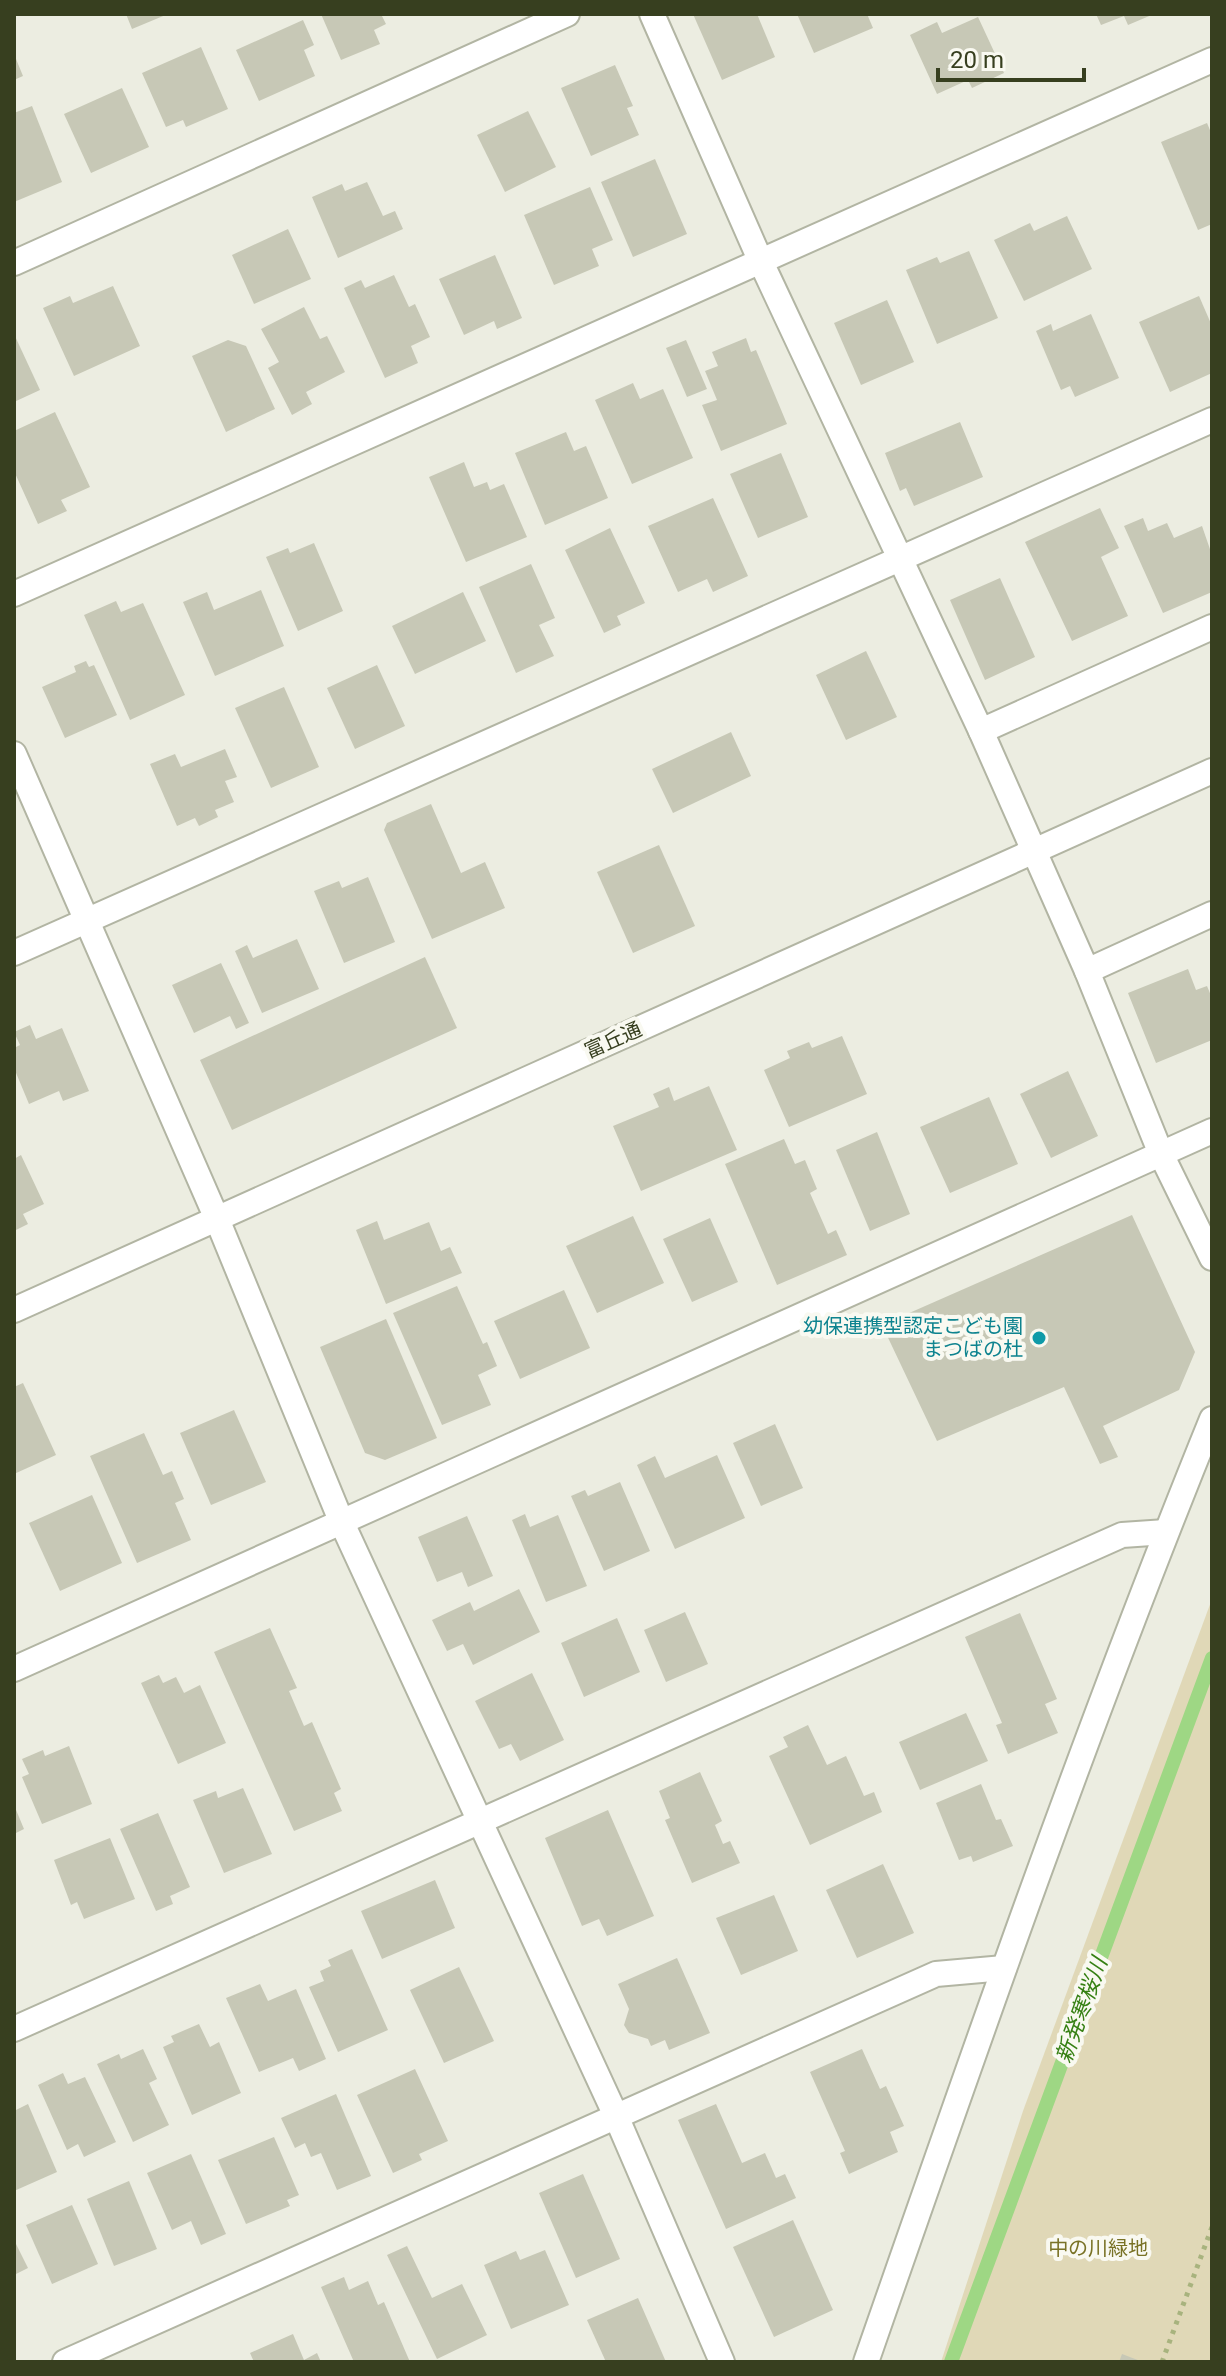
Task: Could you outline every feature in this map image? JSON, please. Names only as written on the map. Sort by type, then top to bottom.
[{"type":"street","points":[[14,263],[567,14]]},
{"type":"street","points":[[652,14],[761,262],[981,731],[1087,971],[1161,1154],[1212,1258]]},
{"type":"street","points":[[14,594],[1212,60]]},
{"type":"street","points":[[14,953],[1212,420]]},
{"type":"street","points":[[981,731],[1212,627]]},
{"type":"street","points":[[14,754],[217,1219],[342,1523],[616,2116],[722,2362]]},
{"type":"street","name":"富丘通","points":[[14,1310],[1212,771]]},
{"type":"street","points":[[1087,971],[1212,914]]},
{"type":"street","points":[[14,1669],[1212,1131]]},
{"type":"street","points":[[866,2362],[1004,1968],[1166,1532],[1212,1419]]},
{"type":"street","points":[[14,2029],[1122,1535],[1166,1532]]},
{"type":"street","points":[[65,2362],[936,1974],[1004,1968]]},
{"type":"path","points":[[1162,2362],[1212,2227]]},
{"type":"green space","name":"中の川緑地","points":[[1212,1599],[1212,2362],[941,2362],[1023,2111]]},
{"type":"building","points":[[126,14],[168,14],[132,29]]},
{"type":"building","points":[[321,14],[381,14],[386,24],[374,30],[380,44],[341,60]]},
{"type":"building","points":[[693,14],[757,14],[775,57],[722,80]]},
{"type":"building","points":[[797,14],[867,14],[873,28],[814,53]]},
{"type":"building","points":[[1096,14],[1154,14],[1128,25],[1124,16],[1101,25]]},
{"type":"building","points":[[978,17],[1004,73],[972,88],[968,80],[937,94],[910,35],[937,22],[942,33]]},
{"type":"building","points":[[303,20],[314,45],[304,50],[315,76],[259,101],[236,50]]},
{"type":"building","points":[[201,47],[228,109],[186,127],[183,120],[166,127],[142,73]]},
{"type":"building","points":[[14,54],[23,76],[14,80]]},
{"type":"building","points":[[615,65],[633,106],[627,108],[639,135],[591,156],[561,88]]},
{"type":"building","points":[[122,88],[149,147],[91,173],[64,114]]},
{"type":"building","points":[[32,106],[62,182],[14,202],[14,113]]},
{"type":"building","points":[[528,111],[556,167],[505,192],[477,135]]},
{"type":"building","points":[[1207,123],[1212,135],[1212,224],[1198,230],[1161,142]]},
{"type":"building","points":[[655,159],[687,234],[633,257],[601,182]]},
{"type":"building","points":[[367,182],[383,216],[395,211],[403,229],[338,258],[312,197],[342,184],[345,191]]},
{"type":"building","points":[[590,187],[613,240],[592,249],[599,266],[554,285],[524,215]]},
{"type":"building","points":[[1067,216],[1092,269],[1024,301],[994,240],[1030,223],[1034,231]]},
{"type":"building","points":[[288,229],[311,279],[254,304],[232,255]]},
{"type":"building","points":[[969,251],[998,318],[937,344],[906,270],[937,257],[940,263]]},
{"type":"building","points":[[495,255],[522,318],[497,329],[494,321],[464,335],[439,279]]},
{"type":"building","points":[[394,275],[409,307],[415,304],[430,337],[411,346],[418,363],[385,378],[344,288],[361,280],[365,288]]},
{"type":"building","points":[[113,286],[140,346],[74,376],[43,308],[70,296],[73,303]]},
{"type":"building","points":[[1199,296],[1212,326],[1212,373],[1170,392],[1139,322]]},
{"type":"building","points":[[887,300],[914,362],[861,385],[834,323]]},
{"type":"building","points":[[304,307],[320,339],[327,336],[345,372],[306,392],[312,404],[292,415],[268,368],[279,362],[261,329]]},
{"type":"building","points":[[1091,314],[1119,378],[1075,397],[1070,386],[1061,390],[1036,331],[1051,324],[1053,331]]},
{"type":"building","points":[[14,334],[40,390],[14,402]]},
{"type":"building","points":[[746,338],[751,352],[756,350],[787,424],[721,451],[702,405],[717,400],[705,371],[718,366],[712,352]]},
{"type":"building","points":[[228,340],[246,346],[275,409],[226,432],[192,356]]},
{"type":"building","points":[[686,340],[707,389],[687,397],[666,348]]},
{"type":"building","points":[[633,383],[640,399],[663,389],[693,458],[632,484],[595,400]]},
{"type":"building","points":[[55,412],[90,487],[61,500],[67,511],[38,524],[14,471],[14,431]]},
{"type":"building","points":[[960,422],[983,477],[914,506],[906,488],[900,491],[885,453]]},
{"type":"building","points":[[566,432],[574,451],[586,446],[608,498],[545,525],[515,453]]},
{"type":"building","points":[[781,453],[808,517],[758,538],[730,474]]},
{"type":"building","points":[[464,462],[474,487],[487,482],[490,490],[504,484],[527,537],[466,562],[429,477]]},
{"type":"building","points":[[713,498],[748,576],[713,592],[707,579],[678,592],[648,526]]},
{"type":"building","points":[[1100,508],[1119,548],[1101,557],[1128,616],[1072,641],[1025,542]]},
{"type":"building","points":[[1143,518],[1148,531],[1167,523],[1174,538],[1202,526],[1212,555],[1212,592],[1163,613],[1124,526]]},
{"type":"building","points":[[610,528],[645,603],[617,616],[621,625],[604,633],[565,550]]},
{"type":"building","points":[[314,543],[343,611],[298,631],[266,557],[288,548],[290,553]]},
{"type":"building","points":[[531,564],[555,618],[539,625],[554,656],[516,673],[479,587]]},
{"type":"building","points":[[1000,578],[1035,657],[985,680],[950,600]]},
{"type":"building","points":[[261,590],[284,646],[215,676],[183,602],[207,592],[214,610]]},
{"type":"building","points":[[463,592],[486,641],[415,674],[392,626]]},
{"type":"building","points":[[116,601],[121,612],[143,603],[185,695],[130,720],[84,615]]},
{"type":"building","points":[[866,651],[897,717],[846,740],[816,675]]},
{"type":"building","points":[[86,661],[89,667],[94,665],[117,715],[65,738],[42,687],[76,672],[74,666]]},
{"type":"building","points":[[377,665],[405,726],[355,749],[327,688]]},
{"type":"building","points":[[284,687],[319,767],[271,788],[235,708]]},
{"type":"building","points":[[731,732],[751,776],[673,813],[652,769]]},
{"type":"building","points":[[225,749],[237,777],[225,781],[234,802],[215,810],[218,817],[199,826],[195,818],[177,826],[150,764],[175,754],[181,767]]},
{"type":"building","points":[[431,804],[461,873],[485,862],[505,908],[432,939],[384,830],[387,823]]},
{"type":"building","points":[[659,845],[695,926],[633,953],[597,872]]},
{"type":"building","points":[[368,877],[395,942],[344,963],[314,891],[339,881],[342,888]]},
{"type":"building","points":[[297,939],[319,989],[262,1013],[235,951],[247,945],[253,958]]},
{"type":"building","points":[[425,957],[457,1028],[232,1130],[200,1060]]},
{"type":"building","points":[[221,963],[249,1023],[236,1029],[230,1016],[194,1033],[172,985]]},
{"type":"building","points":[[1188,969],[1196,990],[1207,986],[1212,998],[1212,1040],[1156,1063],[1128,993]]},
{"type":"building","points":[[30,1025],[36,1039],[62,1028],[89,1091],[63,1101],[59,1091],[29,1104],[14,1068],[14,1048],[20,1045],[14,1032]]},
{"type":"building","points":[[842,1036],[867,1094],[789,1127],[764,1070],[790,1058],[787,1051],[809,1042],[812,1048]]},
{"type":"building","points":[[1068,1071],[1098,1136],[1051,1158],[1020,1094]]},
{"type":"building","points":[[709,1086],[737,1150],[641,1191],[613,1126],[659,1107],[653,1094],[669,1087],[674,1101]]},
{"type":"building","points":[[989,1097],[1018,1164],[950,1193],[920,1127]]},
{"type":"building","points":[[877,1132],[910,1214],[870,1231],[836,1150]]},
{"type":"building","points":[[784,1139],[795,1164],[805,1160],[817,1189],[810,1193],[828,1234],[836,1230],[847,1255],[777,1285],[725,1164]]},
{"type":"building","points":[[21,1155],[44,1204],[23,1214],[28,1224],[14,1231],[14,1159]]},
{"type":"building","name":"幼保連携型認定こども園 まつばの杜","points":[[1132,1215],[1195,1352],[1179,1390],[1103,1426],[1118,1457],[1100,1464],[1064,1387],[937,1441],[882,1325]]},
{"type":"building","points":[[633,1216],[664,1283],[597,1313],[566,1246]]},
{"type":"building","points":[[710,1218],[738,1282],[692,1302],[663,1239]]},
{"type":"building","points":[[377,1221],[384,1240],[429,1222],[441,1251],[450,1247],[462,1273],[386,1304],[356,1230]]},
{"type":"building","points":[[457,1286],[483,1344],[487,1342],[497,1366],[478,1375],[491,1405],[442,1425],[393,1313]]},
{"type":"building","points":[[564,1290],[590,1348],[520,1379],[494,1321]]},
{"type":"building","points":[[386,1319],[437,1438],[385,1460],[365,1453],[320,1347]]},
{"type":"building","points":[[23,1383],[56,1455],[14,1474],[14,1387]]},
{"type":"building","points":[[234,1410],[266,1482],[211,1505],[180,1433]]},
{"type":"building","points":[[775,1424],[803,1488],[761,1506],[733,1443]]},
{"type":"building","points":[[144,1433],[163,1475],[172,1471],[184,1499],[175,1503],[191,1540],[137,1563],[90,1456]]},
{"type":"building","points":[[717,1455],[745,1518],[675,1549],[637,1465],[655,1456],[665,1478]]},
{"type":"building","points":[[620,1482],[650,1551],[604,1571],[571,1496],[585,1490],[588,1496]]},
{"type":"building","points":[[92,1495],[122,1563],[60,1591],[29,1523]]},
{"type":"building","points":[[525,1514],[530,1527],[558,1515],[587,1586],[546,1602],[512,1520]]},
{"type":"building","points":[[467,1516],[493,1576],[468,1587],[462,1572],[437,1582],[418,1537]]},
{"type":"building","points":[[519,1589],[540,1632],[473,1665],[463,1644],[447,1651],[432,1620],[470,1602],[474,1611]]},
{"type":"building","points":[[685,1612],[708,1664],[666,1682],[644,1630]]},
{"type":"building","points":[[1020,1613],[1057,1699],[1045,1704],[1058,1733],[1008,1754],[996,1725],[1002,1723],[965,1637]]},
{"type":"building","points":[[617,1618],[640,1672],[584,1697],[561,1643]]},
{"type":"building","points":[[270,1628],[297,1688],[289,1691],[304,1726],[312,1722],[341,1789],[334,1793],[342,1811],[294,1831],[214,1652]]},
{"type":"building","points":[[532,1673],[564,1740],[520,1761],[511,1744],[499,1749],[475,1701]]},
{"type":"building","points":[[159,1675],[163,1683],[176,1677],[184,1693],[200,1685],[226,1743],[178,1764],[141,1683]]},
{"type":"building","points":[[966,1713],[988,1761],[920,1790],[899,1742]]},
{"type":"building","points":[[808,1725],[827,1765],[846,1756],[864,1796],[874,1792],[882,1812],[810,1845],[769,1756],[788,1747],[783,1737]]},
{"type":"building","points":[[69,1746],[92,1804],[42,1824],[22,1777],[29,1774],[22,1759],[43,1750],[45,1756]]},
{"type":"building","points":[[700,1772],[722,1821],[715,1825],[723,1844],[730,1841],[740,1863],[692,1883],[665,1820],[670,1818],[659,1791]]},
{"type":"building","points":[[981,1784],[996,1820],[1001,1819],[1013,1846],[973,1862],[971,1856],[959,1860],[936,1803]]},
{"type":"building","points":[[243,1788],[272,1854],[224,1873],[193,1800],[216,1791],[218,1798]]},
{"type":"building","points":[[14,1805],[24,1829],[14,1834]]},
{"type":"building","points":[[608,1810],[654,1916],[607,1936],[599,1919],[582,1926],[545,1838]]},
{"type":"building","points":[[158,1813],[190,1887],[170,1896],[173,1904],[156,1911],[120,1829]]},
{"type":"building","points":[[110,1838],[135,1899],[84,1919],[77,1902],[71,1905],[54,1860]]},
{"type":"building","points":[[883,1864],[914,1933],[857,1958],[826,1890]]},
{"type":"building","points":[[435,1880],[455,1928],[382,1959],[361,1911]]},
{"type":"building","points":[[774,1895],[798,1951],[741,1975],[716,1918]]},
{"type":"building","points":[[352,1949],[388,2030],[338,2052],[309,1987],[324,1981],[320,1971],[331,1966],[328,1960]]},
{"type":"building","points":[[677,1958],[710,2033],[669,2050],[665,2040],[651,2046],[648,2039],[629,2033],[624,2025],[629,2009],[618,1984]]},
{"type":"building","points":[[459,1967],[494,2041],[444,2063],[410,1990]]},
{"type":"building","points":[[260,1984],[268,2001],[296,1989],[326,2059],[299,2071],[293,2058],[259,2072],[226,1998]]},
{"type":"building","points":[[199,2024],[210,2047],[219,2042],[241,2093],[192,2115],[163,2047],[174,2042],[171,2036]]},
{"type":"building","points":[[143,2049],[157,2079],[149,2083],[169,2125],[133,2142],[97,2064],[119,2054],[121,2059]]},
{"type":"building","points":[[862,2049],[880,2089],[886,2086],[904,2126],[890,2132],[898,2152],[849,2174],[840,2153],[845,2151],[810,2072]]},
{"type":"building","points":[[415,2069],[448,2141],[419,2154],[422,2160],[393,2173],[357,2095]]},
{"type":"building","points":[[63,2073],[68,2084],[85,2077],[116,2142],[84,2157],[78,2144],[67,2150],[38,2085]]},
{"type":"building","points":[[336,2094],[371,2176],[337,2190],[321,2153],[311,2157],[305,2143],[295,2148],[281,2118]]},
{"type":"building","points":[[28,2104],[57,2172],[14,2191],[14,2111]]},
{"type":"building","points":[[716,2104],[742,2163],[765,2153],[776,2178],[785,2174],[796,2198],[726,2229],[678,2120]]},
{"type":"building","points":[[274,2137],[299,2195],[287,2200],[290,2206],[246,2224],[218,2160]]},
{"type":"building","points":[[191,2154],[226,2234],[201,2245],[191,2221],[172,2230],[147,2173]]},
{"type":"building","points":[[583,2174],[620,2259],[576,2278],[539,2193]]},
{"type":"building","points":[[129,2181],[157,2249],[114,2266],[87,2199]]},
{"type":"building","points":[[72,2205],[98,2264],[52,2284],[26,2225]]},
{"type":"building","points":[[793,2220],[833,2310],[774,2337],[733,2247]]},
{"type":"building","points":[[14,2240],[28,2268],[14,2275]]},
{"type":"building","points":[[407,2246],[432,2298],[462,2284],[487,2335],[437,2359],[387,2255]]},
{"type":"building","points":[[545,2250],[569,2305],[511,2329],[484,2265],[516,2251],[520,2260]]},
{"type":"building","points":[[344,2277],[349,2290],[368,2281],[378,2305],[384,2302],[410,2362],[354,2362],[321,2287]]},
{"type":"building","points":[[638,2298],[666,2362],[606,2362],[587,2320]]},
{"type":"building","points":[[293,2334],[304,2360],[317,2353],[321,2362],[254,2362],[250,2353]]},
{"type":"building","points":[[1122,2354],[1143,2362],[1119,2362]]},
{"type":"waterway","name":"新発寒桜川","points":[[951,2362],[1212,1658]]},
{"type":"place","name":"幼保連携型認定こども園 まつばの杜","points":[[1039,1338]]}]
